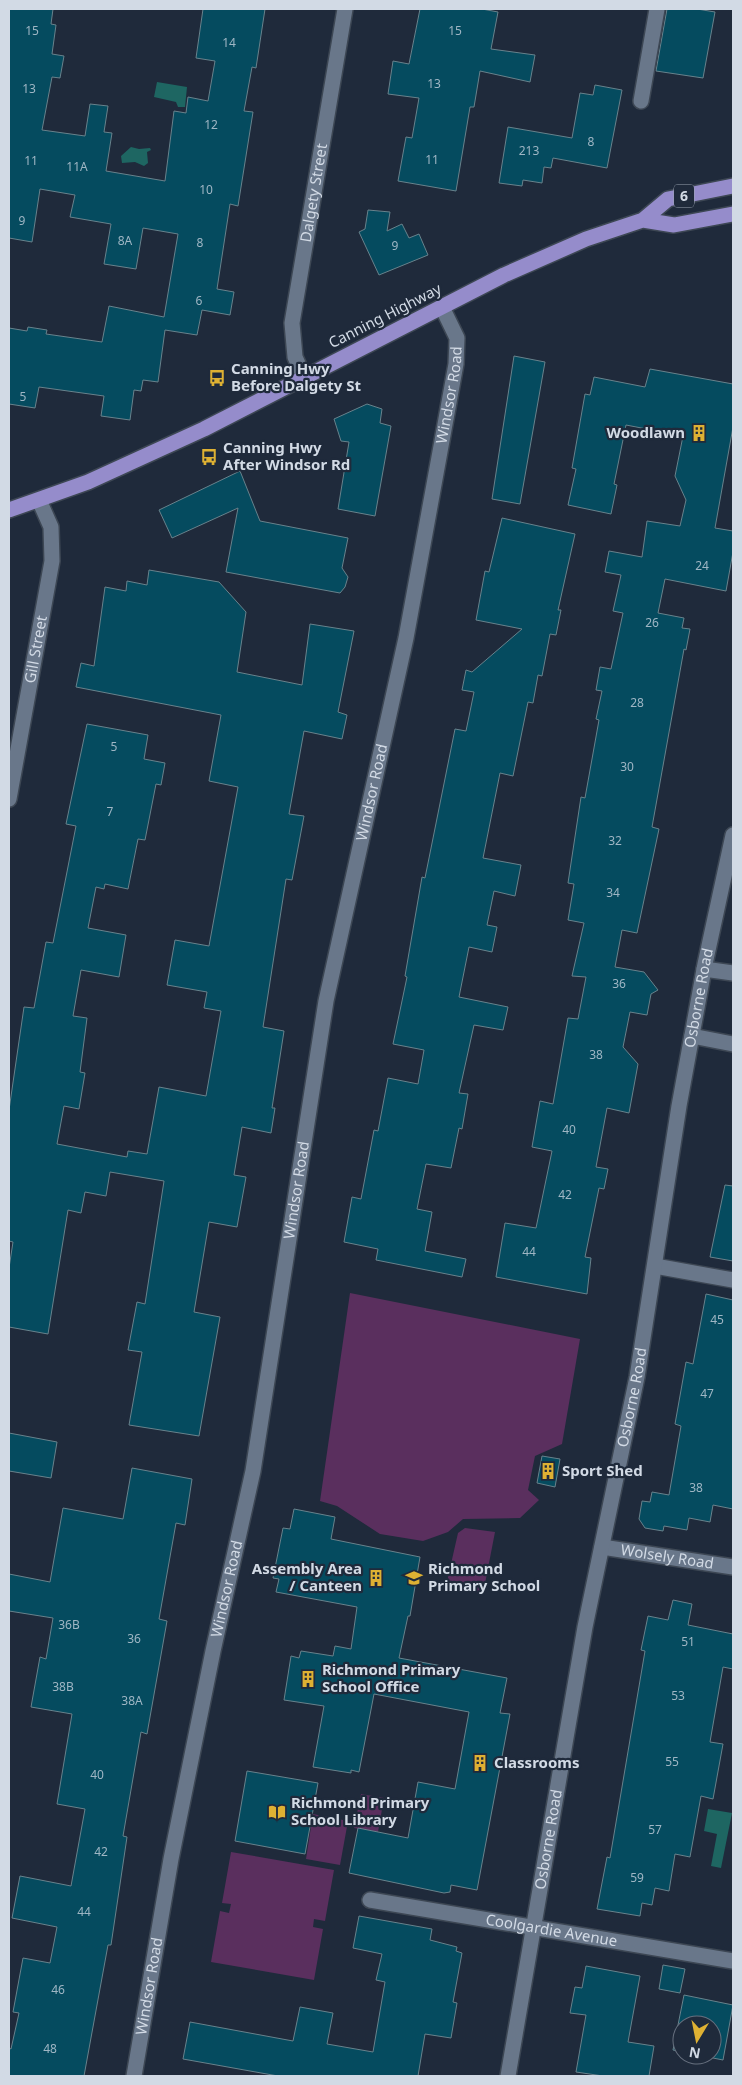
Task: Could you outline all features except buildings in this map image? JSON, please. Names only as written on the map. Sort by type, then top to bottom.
[{"type":"highway","name":"Canning Highway","points":[[9,510],[88,482],[204,429],[504,275],[586,239],[643,220],[668,199],[733,186]]},
{"type":"highway","name":"Canning Highway","points":[[643,220],[674,225],[733,214]]},
{"type":"street","name":"Dalgety Street","points":[[304,377],[295,357],[292,323],[345,9]]},
{"type":"street","points":[[641,101],[657,9]]},
{"type":"street","name":"Windsor Road","points":[[134,2076],[173,1850],[213,1651],[253,1471],[326,1001],[406,638],[456,364],[458,338],[442,307]]},
{"type":"street","name":"Gill Street","points":[[9,799],[52,562],[51,527],[39,500]]},
{"type":"street","name":"Osborne Road","points":[[508,2076],[585,1627],[637,1377],[704,969],[733,835]]},
{"type":"street","points":[[704,969],[733,973]]},
{"type":"street","points":[[692,1036],[733,1044]]},
{"type":"street","points":[[655,1266],[733,1280]]},
{"type":"street","name":"Wolsely Road","points":[[602,1547],[733,1567]]},
{"type":"street","name":"Coolgardie Avenue","points":[[370,1900],[733,1961]]},
{"type":"shaded area","points":[[157,82],[187,87],[185,107],[178,107],[176,102],[154,97]]},
{"type":"shaded area","points":[[131,147],[139,149],[150,148],[151,150],[147,152],[148,163],[144,166],[135,162],[122,163],[121,156]]},
{"type":"shaded area","points":[[350,1293],[580,1339],[562,1444],[535,1456],[528,1490],[539,1500],[520,1518],[463,1519],[448,1532],[423,1541],[380,1534],[337,1506],[320,1501]]},
{"type":"shaded area","points":[[465,1528],[495,1532],[483,1594],[446,1586],[458,1533]]},
{"type":"shaded area","points":[[361,1794],[384,1798],[378,1832],[354,1828]]},
{"type":"shaded area","points":[[708,1809],[732,1813],[721,1868],[711,1866],[717,1834],[704,1831]]},
{"type":"shaded area","points":[[313,1814],[348,1821],[340,1865],[306,1859]]},
{"type":"shaded area","points":[[231,1852],[334,1870],[325,1921],[314,1919],[313,1927],[323,1929],[314,1980],[211,1962],[220,1911],[229,1913],[231,1904],[222,1903]]},
{"type":"place","name":"Canning Hwy Before Dalgety St","points":[[217,378]]},
{"type":"place","name":"Woodlawn","points":[[699,433]]},
{"type":"place","name":"Canning Hwy After Windsor Rd","points":[[209,457]]},
{"type":"place","name":"Sport Shed","points":[[548,1471]]},
{"type":"place","name":"Assembly Area / Canteen","points":[[376,1578]]},
{"type":"place","name":"Richmond Primary School","points":[[414,1578]]},
{"type":"place","name":"Richmond Primary School Office","points":[[308,1679]]},
{"type":"place","name":"Classrooms","points":[[480,1763]]},
{"type":"place","name":"Richmond Primary School Library","points":[[277,1812]]}]
